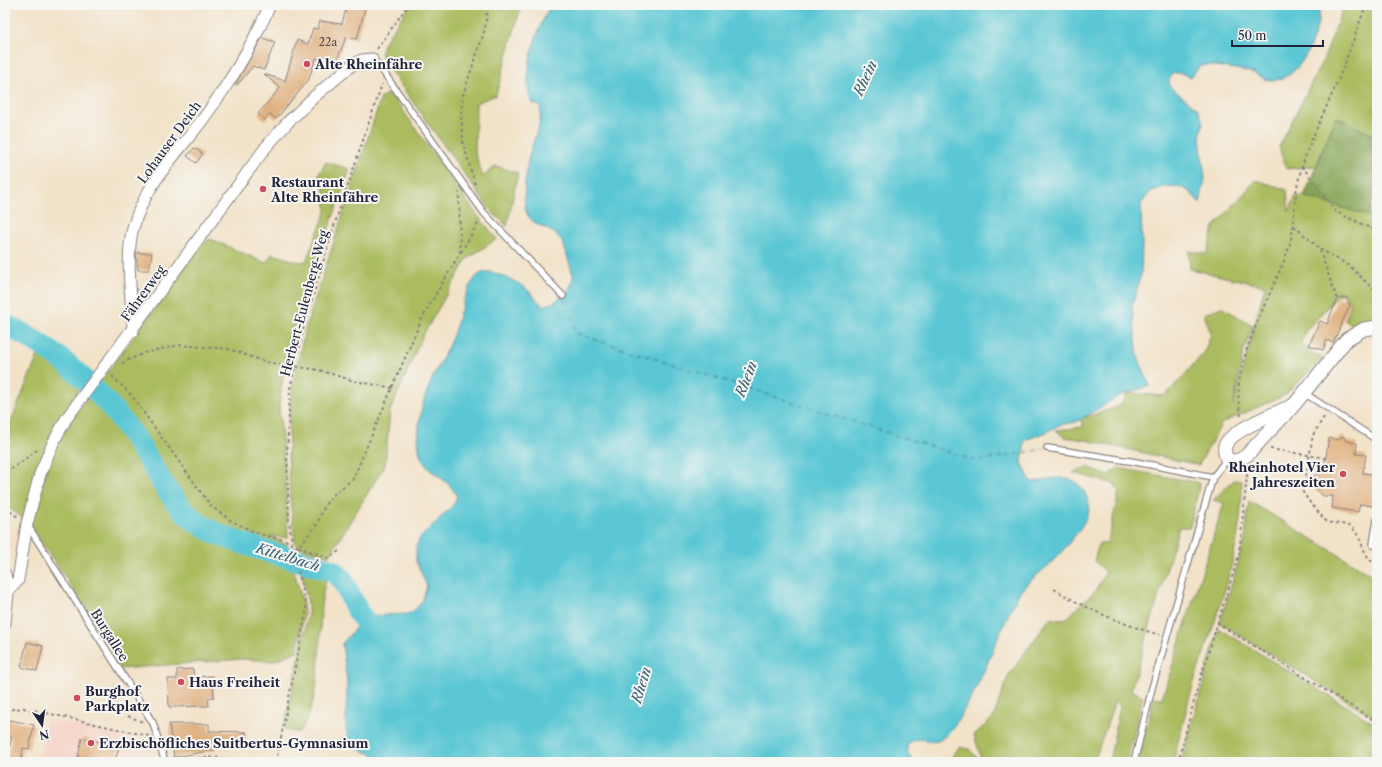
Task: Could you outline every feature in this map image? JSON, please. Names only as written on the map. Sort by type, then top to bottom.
[{"type":"street","name":"Lohauser Deich","points":[[133,331],[129,248],[133,228],[144,200],[160,173],[207,114],[252,43],[270,5]]},
{"type":"street","name":"Fährerweg","points":[[8,592],[18,580],[27,524],[40,474],[53,443],[66,419],[133,331],[266,147],[288,122],[315,96],[352,65],[362,60],[372,59]]},
{"type":"street","points":[[1294,405],[1233,435],[1225,446],[1225,453],[1233,460],[1257,446],[1294,405],[1347,339],[1364,329],[1377,327]]},
{"type":"street","points":[[5,574],[8,592],[5,623]]},
{"type":"lane","points":[[372,59],[386,75],[459,181],[484,213],[564,296]]},
{"type":"lane","points":[[1304,392],[1377,440]]},
{"type":"lane","points":[[1048,448],[1136,462],[1213,477]]},
{"type":"lane","points":[[1134,762],[1152,688],[1213,477],[1233,460]]},
{"type":"lane","points":[[1373,545],[1377,520]]},
{"type":"lane","name":"Burgallee","points":[[27,524],[153,724],[165,762]]},
{"type":"path","points":[[372,59],[375,50],[408,5]]},
{"type":"path","points":[[475,185],[463,143],[461,111],[463,95],[485,29],[488,5]]},
{"type":"path","points":[[1244,430],[1238,396],[1246,351],[1289,248],[1294,226],[1298,178],[1302,166],[1316,127],[1339,77],[1366,5]]},
{"type":"path","name":"Herbert-Eulenberg-Weg","points":[[275,762],[302,641],[306,603],[293,550],[287,494],[287,442],[290,390],[303,330],[332,232],[386,75]]},
{"type":"path","points":[[1302,166],[1336,212],[1377,230],[1377,206]]},
{"type":"path","points":[[459,181],[458,211],[460,253]]},
{"type":"path","points":[[298,547],[316,526],[325,505],[335,493],[353,479],[422,318],[484,213]]},
{"type":"path","points":[[1294,226],[1319,248],[1350,266],[1377,292]]},
{"type":"path","points":[[1319,248],[1337,299]]},
{"type":"path","points":[[339,551],[329,558],[298,547],[286,540],[252,531],[230,520],[211,506],[131,395],[100,373],[144,353],[179,344],[228,349],[266,362],[319,370],[354,381],[393,388]]},
{"type":"path","points":[[1329,409],[1313,435],[1302,492],[1305,498],[1318,510],[1327,522],[1347,526],[1352,529],[1369,561],[1377,565]]},
{"type":"path","points":[[5,471],[19,464],[41,447],[53,443]]},
{"type":"path","points":[[1257,446],[1326,458]]},
{"type":"path","points":[[1178,762],[1217,624],[1239,554],[1247,475],[1233,460]]},
{"type":"path","points":[[1054,589],[1078,604],[1123,624],[1167,637]]},
{"type":"path","points":[[1217,624],[1377,722]]},
{"type":"path","points":[[5,710],[24,708],[158,738]]},
{"type":"path","points":[[165,762],[207,756],[275,762]]},
{"type":"shaded area","name":"Erzbischöfliches Suitbertus-Gymnasium","points":[[47,719],[138,740],[146,762],[39,762]]},
{"type":"green space","points":[[410,5],[519,5],[520,10],[496,95],[476,103],[475,153],[483,177],[495,166],[518,173],[507,226],[490,210],[385,63],[381,53],[383,44]]},
{"type":"green space","points":[[1344,5],[1377,5],[1377,137],[1336,117],[1316,166],[1286,169],[1279,147],[1325,56]]},
{"type":"green space","points":[[386,94],[392,95],[477,215],[497,239],[467,259],[422,337],[390,411],[385,465],[329,556],[304,549],[295,543],[290,498],[288,454],[293,383],[305,330],[381,98]]},
{"type":"green space","points":[[1336,117],[1377,137],[1377,180],[1369,216],[1304,196]]},
{"type":"green space","points":[[326,162],[350,169],[286,349],[279,407],[285,472],[288,538],[270,536],[287,545],[287,553],[219,532],[190,512],[179,500],[101,381],[202,244],[210,239],[266,263],[272,254],[299,262],[306,261],[326,212],[326,194],[318,176]]},
{"type":"green space","points":[[1256,180],[1287,190],[1289,212],[1295,197],[1304,196],[1369,216],[1374,221],[1377,236],[1377,320],[1358,327],[1345,321],[1351,305],[1345,294],[1339,294],[1305,332],[1301,342],[1307,350],[1323,358],[1285,395],[1222,423],[1199,465],[1085,440],[1064,437],[1056,430],[1084,427],[1080,419],[1120,406],[1128,393],[1165,396],[1204,353],[1211,334],[1204,314],[1221,307],[1253,325],[1243,353],[1233,406],[1265,286],[1190,269],[1189,251],[1207,254],[1214,227]]},
{"type":"green space","points":[[41,348],[62,364],[83,385],[76,394],[78,396],[24,519],[5,505],[5,436]]},
{"type":"green space","points":[[92,389],[103,401],[172,502],[200,530],[217,539],[291,561],[303,603],[304,614],[297,651],[274,661],[241,659],[119,669],[119,657],[30,525],[35,503],[56,445]]},
{"type":"green space","points":[[1088,467],[1107,476],[1118,468],[1200,483],[1190,527],[1179,527],[1131,690],[1143,696],[1127,762],[1109,762],[1120,706],[1115,701],[1094,762],[949,762],[959,747],[969,749],[980,761],[980,754],[974,735],[993,718],[1008,676],[1050,618],[1060,620],[1067,618],[1095,591],[1106,572],[1094,561],[1099,543],[1107,544],[1119,493],[1115,484],[1073,473]]},
{"type":"green space","points":[[1234,480],[1242,481],[1238,533],[1233,559],[1227,584],[1191,692],[1173,762],[1138,762],[1154,697],[1162,698],[1224,503],[1213,500]]},
{"type":"green space","points":[[1249,501],[1377,578],[1377,719],[1220,623],[1245,539]]},
{"type":"green space","points":[[300,564],[328,572],[321,606],[316,689],[312,705],[299,733],[284,729],[308,614],[308,603]]},
{"type":"green space","points":[[1220,629],[1377,725],[1377,762],[1181,762],[1218,630]]},
{"type":"water","name":"Rhein","points":[[551,5],[1319,5],[1317,28],[1309,49],[1302,62],[1286,77],[1272,80],[1264,79],[1251,72],[1205,65],[1200,66],[1191,77],[1181,73],[1174,73],[1171,76],[1169,81],[1170,87],[1198,109],[1203,122],[1200,138],[1205,179],[1200,203],[1189,191],[1178,186],[1164,187],[1151,191],[1141,204],[1141,274],[1132,307],[1138,357],[1150,386],[1121,395],[1076,422],[1059,425],[1047,432],[1025,440],[1022,463],[1031,482],[1062,478],[1075,482],[1081,487],[1086,495],[1089,506],[1088,515],[1080,529],[1062,551],[1021,590],[974,692],[951,730],[944,737],[935,742],[916,740],[907,746],[908,755],[914,762],[373,762],[374,755],[351,746],[346,729],[347,681],[342,644],[364,618],[408,614],[415,610],[422,602],[427,586],[416,561],[416,547],[420,538],[454,504],[457,496],[448,484],[424,463],[419,451],[418,432],[424,399],[453,335],[470,286],[480,274],[485,272],[495,273],[514,281],[525,288],[544,306],[560,299],[568,291],[573,280],[573,274],[561,240],[553,232],[532,220],[528,216],[525,205],[524,190],[527,166],[541,112],[540,106],[531,102],[528,91],[529,66],[535,39]]},
{"type":"building","points":[[347,5],[366,5],[357,39],[346,37],[337,60],[323,56],[322,60],[316,58],[308,81],[276,119],[270,114],[265,120],[258,114],[280,88],[264,74],[285,81],[297,40],[308,44],[313,28],[318,29],[320,21],[342,24]]},
{"type":"building","points":[[262,38],[275,42],[264,70],[253,66],[237,85],[236,84]]},
{"type":"building","points":[[194,148],[203,154],[196,163],[187,156]]},
{"type":"building","points":[[136,253],[152,253],[149,270],[138,270]]},
{"type":"building","points":[[1346,297],[1350,305],[1333,343],[1327,340],[1323,350],[1309,345],[1320,321],[1327,324],[1337,299]]},
{"type":"building","name":"Rheinhotel Vier Jahreszeiten","points":[[1343,436],[1346,441],[1357,443],[1356,454],[1366,455],[1363,473],[1377,475],[1377,507],[1360,504],[1358,512],[1332,508],[1333,496],[1323,496],[1314,488],[1313,484],[1315,475],[1324,469],[1329,438],[1338,440]]},
{"type":"building","points":[[27,642],[43,646],[37,671],[21,667]]},
{"type":"building","points":[[193,669],[194,677],[213,676],[214,697],[208,698],[209,706],[169,707],[168,679],[177,679],[177,670]]},
{"type":"building","points":[[5,719],[34,725],[29,749],[23,748],[21,762],[6,762],[12,737],[5,736]]},
{"type":"building","points":[[169,724],[209,724],[209,731],[246,732],[246,742],[213,741],[215,750],[174,757]]},
{"type":"building","points":[[82,738],[119,746],[115,762],[77,762]]},
{"type":"waterway","name":"Kittelbach","points":[[5,325],[43,346],[78,373],[94,389],[123,422],[172,497],[187,514],[205,527],[225,537],[333,571],[342,579],[359,614],[382,641]]},
{"type":"ferry route","points":[[564,299],[578,334],[977,461],[1044,449]]},
{"type":"place","name":"Alte Rheinfähre","points":[[307,64]]},
{"type":"place","name":"Restaurant Alte Rheinfähre","points":[[263,189]]},
{"type":"place","name":"Rheinhotel Vier Jahreszeiten","points":[[1343,474]]},
{"type":"place","name":"Haus Freiheit","points":[[181,682]]},
{"type":"place","name":"Burghof Parkplatz","points":[[77,698]]},
{"type":"place","name":"Erzbischöfliches Suitbertus-Gymnasium","points":[[91,743]]}]
